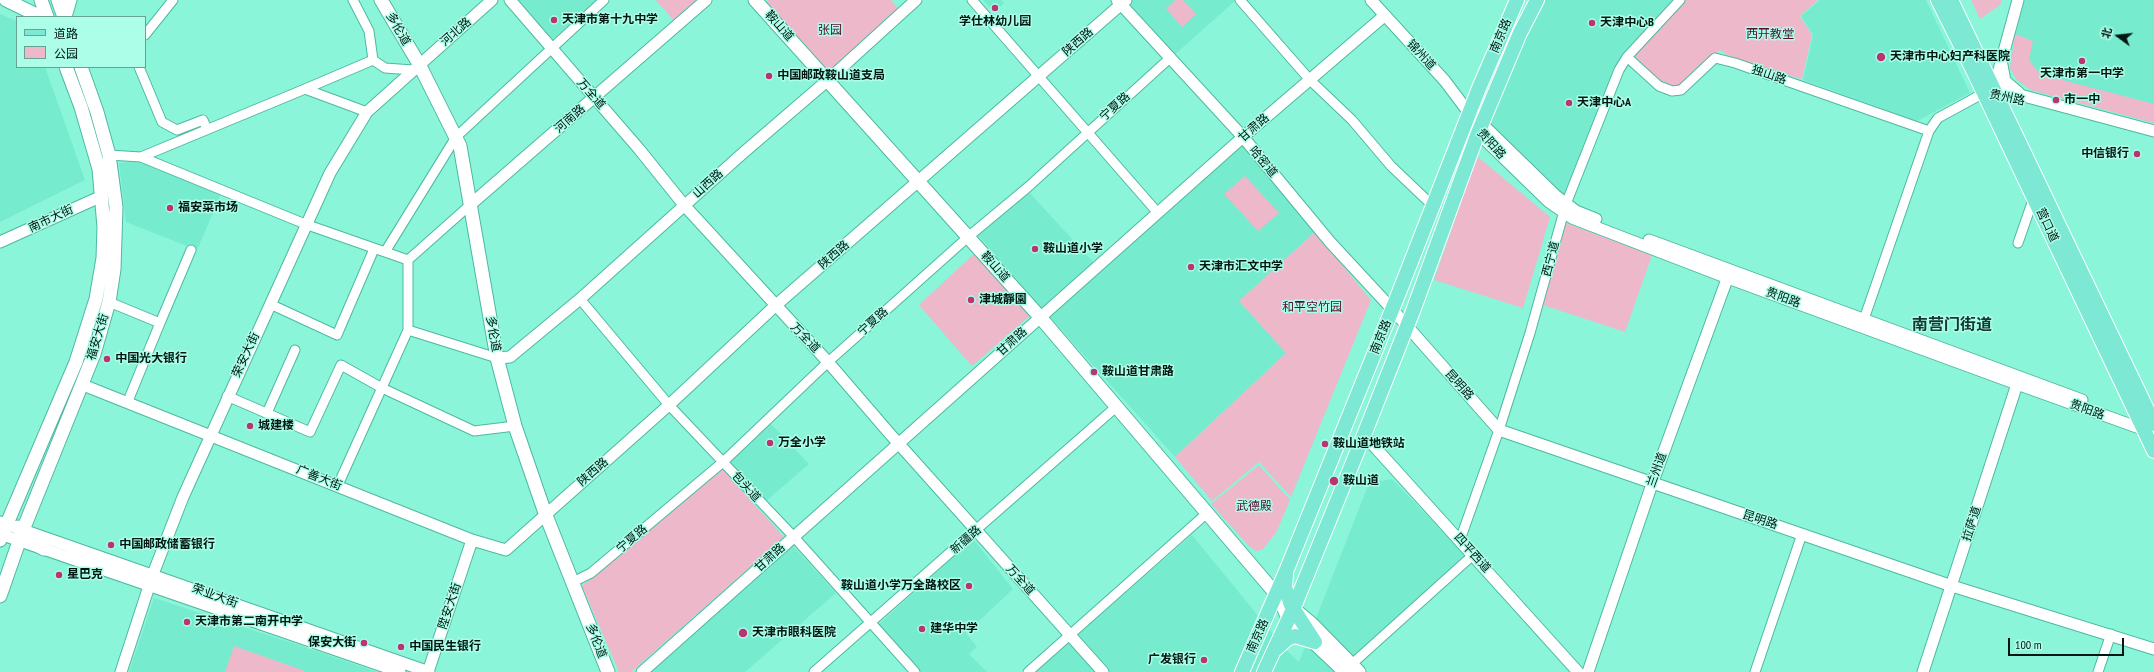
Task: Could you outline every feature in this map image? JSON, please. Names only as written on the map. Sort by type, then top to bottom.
[{"type":"main road","points":[[6,0],[39,16]]},
{"type":"main road","points":[[40,0],[47,16]]},
{"type":"main road","points":[[58,0],[65,16]]},
{"type":"main road","name":"多伦道","points":[[381,0],[460,146],[497,358],[515,426],[545,514],[608,672]]},
{"type":"main road","name":"鞍山道","points":[[755,0],[1040,317],[1206,514],[1276,594],[1291,610],[1312,624],[1352,669]]},
{"type":"main road","name":"南京路","points":[[1242,672],[1287,569],[1392,309],[1469,112],[1517,0]]},
{"type":"main road","name":"南京路","points":[[1264,672],[1308,573],[1364,435],[1480,128],[1520,33],[1537,0]]},
{"type":"main road","name":"营口道","points":[[1938,0],[1991,92],[2006,111],[2150,426],[2154,451]]},
{"type":"main road","name":"营口道","points":[[1951,0],[2034,197],[2150,426]]},
{"type":"main road","name":"福安大街","points":[[0,596],[9,530],[19,498],[76,362],[90,323],[103,258],[104,227],[102,196],[94,149],[66,68]]},
{"type":"main road","name":"福安大街","points":[[9,530],[35,502],[83,385],[109,302],[116,233],[116,207],[109,155],[97,112],[81,68]]},
{"type":"main road","points":[[2034,197],[2037,179]]},
{"type":"main road","points":[[9,530],[45,544]]},
{"type":"main road","points":[[1287,569],[1285,587],[1291,610],[1315,642]]},
{"type":"main road","points":[[1308,573],[1302,603],[1312,624]]},
{"type":"main road","points":[[1271,656],[1282,642],[1290,637],[1300,636],[1315,642],[1352,669]]},
{"type":"street","points":[[65,16],[71,0]]},
{"type":"street","points":[[146,34],[173,0]]},
{"type":"street","points":[[353,0],[369,31],[373,60],[385,68],[416,67]]},
{"type":"street","name":"河北路","points":[[416,67],[492,0]]},
{"type":"street","name":"万全道","points":[[510,0],[684,205],[775,306],[828,362],[899,444],[1103,672]]},
{"type":"street","points":[[385,252],[456,137],[604,0]]},
{"type":"street","name":"河南路","points":[[470,206],[706,0]]},
{"type":"street","name":"山西路","points":[[497,358],[510,357],[580,299],[684,205],[828,80],[916,0]]},
{"type":"street","points":[[972,0],[1038,78],[1158,213]]},
{"type":"street","points":[[1240,0],[1310,80],[1352,120],[1392,166],[1433,206]]},
{"type":"street","name":"锦州道","points":[[1371,0],[1445,81],[1469,112]]},
{"type":"street","name":"西宁道","points":[[1460,540],[1499,430],[1530,333],[1565,208],[1619,70],[1627,57],[1680,0]]},
{"type":"street","points":[[1862,323],[1929,131],[1938,118],[1991,92],[2018,0]]},
{"type":"street","name":"陕西路","points":[[545,514],[669,405],[775,306],[1038,78],[1121,2]]},
{"type":"street","name":"哈密道","points":[[1121,2],[1243,137],[1330,242],[1406,326]]},
{"type":"street","name":"甘肃路","points":[[642,672],[1243,137],[1384,16]]},
{"type":"street","name":"独山路","points":[[1627,57],[1659,86],[1672,91],[1680,90],[1715,58],[1735,62],[1929,131]]},
{"type":"street","name":"宁夏路","points":[[573,582],[591,573],[723,462],[828,362],[968,237],[1028,187],[1170,58]]},
{"type":"street","points":[[141,156],[373,60]]},
{"type":"street","points":[[2001,61],[2005,81],[2022,98]]},
{"type":"street","name":"荣安大街","points":[[121,672],[151,580],[180,503],[305,224],[330,173],[367,112],[416,67]]},
{"type":"street","points":[[139,68],[162,122],[176,130],[203,120],[207,129]]},
{"type":"street","points":[[305,89],[367,112]]},
{"type":"street","name":"贵州路","points":[[1991,92],[2022,98],[2154,131]]},
{"type":"street","points":[[2006,111],[2008,104],[2011,101],[2022,98]]},
{"type":"street","name":"贵州路","points":[[2022,98],[2154,138]]},
{"type":"street","name":"贵阳路","points":[[1469,112],[1480,128],[1549,202],[1565,208],[1580,221],[2018,380],[2150,426]]},
{"type":"street","points":[[109,155],[141,156],[305,224],[408,260]]},
{"type":"street","name":"南市大街","points":[[0,242],[102,196]]},
{"type":"street","points":[[2018,243],[2034,197]]},
{"type":"street","points":[[338,485],[408,330],[408,260],[470,206]]},
{"type":"street","points":[[270,304],[337,335],[374,248]]},
{"type":"street","points":[[128,401],[191,250]]},
{"type":"street","name":"兰州道","points":[[1588,672],[1652,484],[1729,274]]},
{"type":"street","name":"包头道","points":[[580,299],[669,405],[794,537],[915,672]]},
{"type":"street","points":[[109,302],[160,323]]},
{"type":"street","name":"昆明路","points":[[1406,326],[1499,430],[1652,484],[1952,586],[2111,634],[2154,649]]},
{"type":"street","points":[[408,330],[497,358]]},
{"type":"street","points":[[267,413],[295,350]]},
{"type":"street","points":[[227,396],[310,432],[341,366],[382,388],[474,431],[515,426]]},
{"type":"street","name":"拉萨道","points":[[1923,672],[2018,380]]},
{"type":"street","name":"广善大街","points":[[83,385],[128,401],[472,540],[506,550],[545,514]]},
{"type":"street","name":"新疆路","points":[[814,672],[870,621],[977,531],[1116,406]]},
{"type":"street","name":"四平西道","points":[[1364,435],[1578,672]]},
{"type":"street","points":[[35,502],[35,527],[45,544]]},
{"type":"street","points":[[1028,672],[1206,514]]},
{"type":"street","points":[[1755,672],[1802,534]]},
{"type":"street","name":"陞安大街","points":[[429,672],[472,540]]},
{"type":"street","name":"荣业大街","points":[[45,544],[429,672]]},
{"type":"street","points":[[1352,669],[1473,555]]},
{"type":"street","name":"荣业大街","points":[[151,580],[400,672]]},
{"type":"street","points":[[2098,672],[2111,634]]},
{"type":"shaded area","name":"天津市第十九中学","points":[[515,0],[597,0],[551,41]]},
{"type":"shaded area","name":"学仕林幼儿园","points":[[983,0],[1001,0],[1004,3],[994,13]]},
{"type":"shaded area","points":[[1130,0],[1235,1],[1172,57],[1125,6]]},
{"type":"shaded area","points":[[1538,0],[1674,0],[1625,52],[1614,70],[1565,198],[1484,129]]},
{"type":"shaded area","name":"天津市中心妇产科医院","points":[[1820,0],[1926,0],[1970,93],[1917,121],[1803,80],[1813,35],[1801,16]]},
{"type":"shaded area","name":"天津市第一中学","points":[[2024,0],[2154,0],[2154,123],[2031,90],[2017,80],[2010,68],[2011,55]]},
{"type":"shaded area","points":[[0,14],[16,21],[16,68],[45,68],[85,180],[0,222]]},
{"type":"shaded area","name":"天津市汇文中学","points":[[1242,143],[1315,232],[1239,301],[1286,353],[1175,457],[1050,317]]},
{"type":"shaded area","name":"福安菜市场","points":[[139,161],[221,194],[197,250],[126,222],[119,163]]},
{"type":"shaded area","name":"鞍山道小学","points":[[1028,191],[1095,264],[1043,310],[977,234]]},
{"type":"shaded area","name":"万全小学","points":[[771,424],[809,464],[766,501],[729,463]]},
{"type":"shaded area","points":[[1392,479],[1467,557],[1338,672],[1035,672],[1192,535],[1287,651],[1299,662],[1369,483]]},
{"type":"shaded area","points":[[973,539],[1013,589],[966,633],[977,647],[969,654],[987,672],[921,672],[878,625]]},
{"type":"shaded area","name":"天津市眼科医院","points":[[792,545],[836,593],[745,672],[650,672]]},
{"type":"shaded area","name":"天津市第二南开中学","points":[[154,598],[302,646],[377,672],[129,672]]},
{"type":"green space","points":[[656,0],[700,0],[675,22]]},
{"type":"green space","name":"张园","points":[[768,0],[891,0],[900,11],[828,76],[764,4]]},
{"type":"green space","points":[[1175,0],[1183,0],[1196,14],[1182,27],[1166,9]]},
{"type":"green space","name":"西开教堂","points":[[1684,0],[1818,0],[1800,16],[1812,35],[1802,79],[1738,62],[1720,50],[1679,88],[1659,84],[1630,57]]},
{"type":"green space","points":[[1971,0],[2002,0],[2000,5],[1980,19]]},
{"type":"green space","points":[[2015,34],[2033,41],[2029,60],[2040,74],[2154,104],[2154,123],[2031,90],[2017,80],[2010,68]]},
{"type":"green space","points":[[1477,156],[1550,217],[1523,308],[1434,280]]},
{"type":"green space","points":[[1245,176],[1279,213],[1258,231],[1224,194]]},
{"type":"green space","points":[[1566,223],[1652,255],[1625,332],[1543,305]]},
{"type":"green space","name":"和平空竹园","points":[[1315,232],[1371,300],[1291,497],[1259,462],[1212,501],[1175,457],[1286,353],[1239,301]]},
{"type":"green space","points":[[978,250],[1033,313],[972,366],[919,305]]},
{"type":"green space","name":"武德殿","points":[[1259,465],[1290,500],[1276,533],[1262,550],[1256,551],[1249,546],[1211,504]]},
{"type":"green space","points":[[722,469],[784,537],[631,672],[619,672],[582,586]]},
{"type":"green space","points":[[234,646],[308,672],[225,672]]},
{"type":"place","name":"学仕林幼儿园","points":[[995,8]]},
{"type":"place","name":"天津市第十九中学","points":[[554,20]]},
{"type":"place","name":"天津中心B","points":[[1592,23]]},
{"type":"place","name":"天津市中心妇产科医院","points":[[1881,57]]},
{"type":"place","name":"天津市第一中学","points":[[2082,61]]},
{"type":"place","name":"中国邮政鞍山道支局","points":[[769,76]]},
{"type":"place","name":"市一中","points":[[2056,100]]},
{"type":"place","name":"天津中心A","points":[[1569,103]]},
{"type":"place","name":"中信银行","points":[[2137,154]]},
{"type":"place","name":"福安菜市场","points":[[170,208]]},
{"type":"place","name":"鞍山道小学","points":[[1035,249]]},
{"type":"place","name":"天津市汇文中学","points":[[1191,267]]},
{"type":"place","name":"津城靜園","points":[[971,300]]},
{"type":"place","name":"中国光大银行","points":[[107,359]]},
{"type":"place","name":"鞍山道甘肃路","points":[[1094,372]]},
{"type":"place","name":"城建楼","points":[[250,426]]},
{"type":"place","name":"万全小学","points":[[770,443]]},
{"type":"place","name":"鞍山道地铁站","points":[[1325,444]]},
{"type":"place","name":"鞍山道","points":[[1334,481]]},
{"type":"place","name":"中国邮政储蓄银行","points":[[111,545]]},
{"type":"place","name":"星巴克","points":[[59,575]]},
{"type":"place","name":"鞍山道小学万全路校区","points":[[969,586]]},
{"type":"place","name":"天津市第二南开中学","points":[[187,622]]},
{"type":"place","name":"建华中学","points":[[922,629]]},
{"type":"place","name":"天津市眼科医院","points":[[743,633]]},
{"type":"place","name":"保安大街","points":[[364,643]]},
{"type":"place","name":"中国民生银行","points":[[401,647]]},
{"type":"place","name":"广发银行","points":[[1204,660]]},
{"type":"district","name":"南营门街道","points":[[1952,325]]}]
